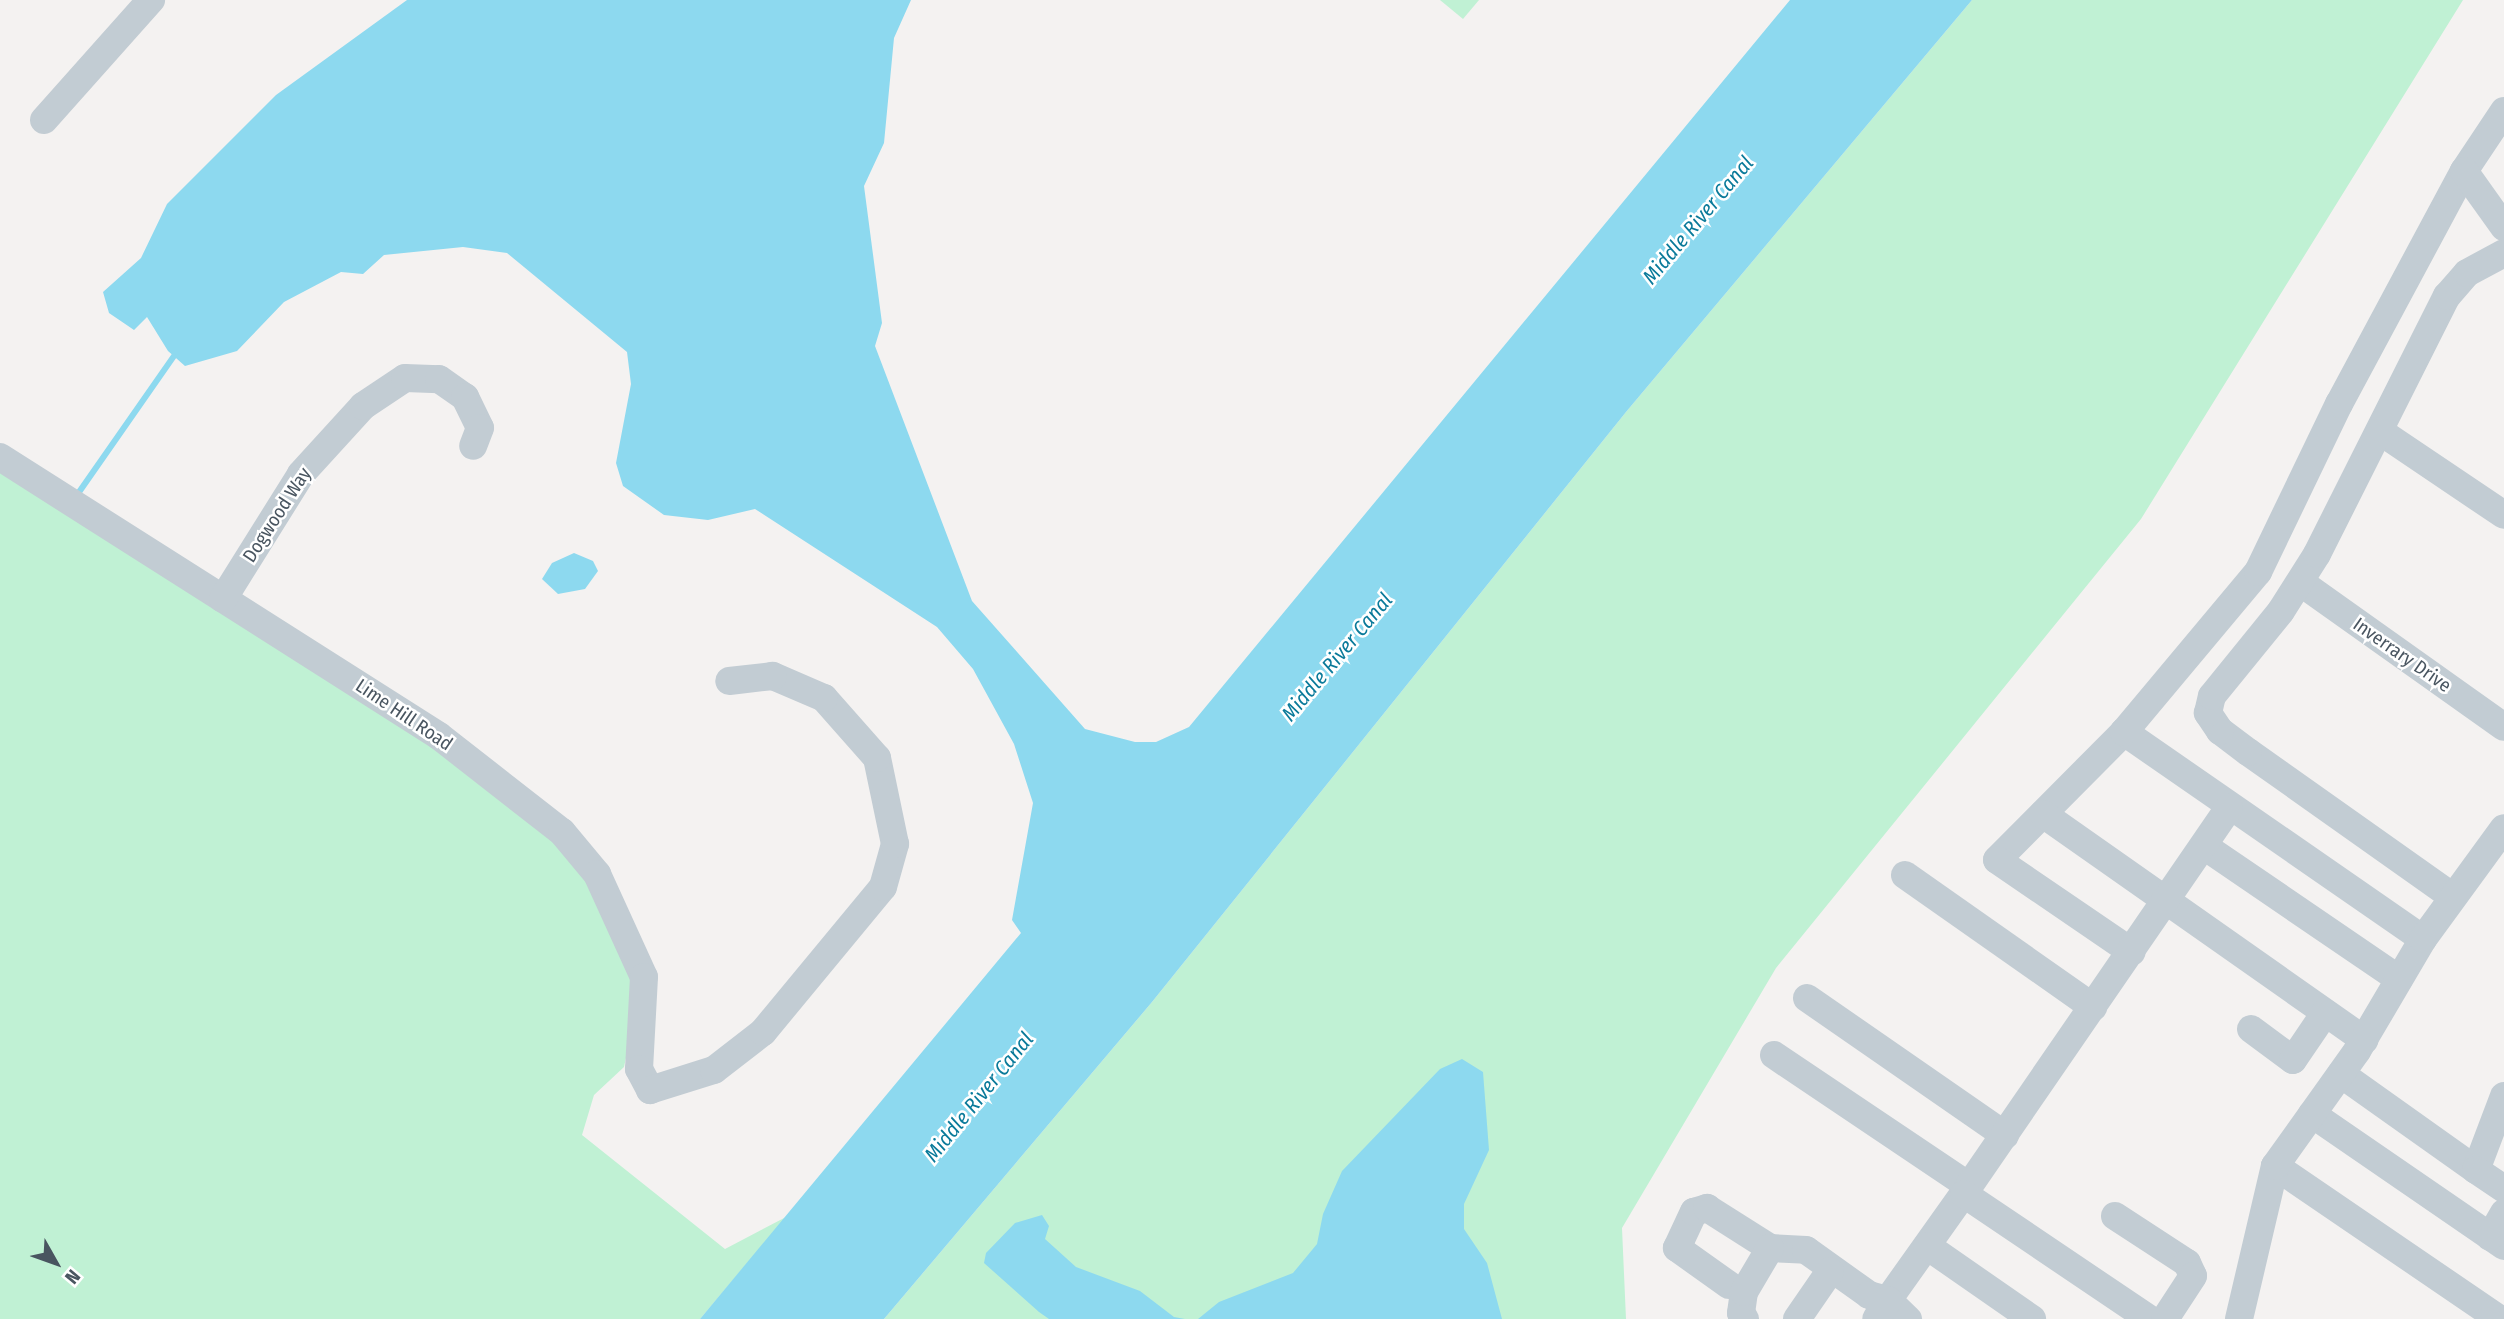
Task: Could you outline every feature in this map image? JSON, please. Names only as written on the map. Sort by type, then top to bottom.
[{"type":"street","points":[[44,120],[151,0]]},
{"type":"street","points":[[2132,952],[1997,860],[2124,732],[2258,572],[2339,404],[2464,171],[2504,111]]},
{"type":"street","points":[[2464,171],[2504,227]]},
{"type":"street","points":[[2454,897],[2248,752],[2220,731],[2208,713],[2212,696],[2300,582],[2381,432],[2456,282],[2504,253]]},
{"type":"street","name":"Dogwood Way","points":[[223,599],[301,474],[363,406],[405,378],[439,379],[465,397],[480,428],[473,446]]},
{"type":"street","points":[[2381,432],[2504,515]]},
{"type":"street","name":"Lime Hill Road","points":[[0,457],[439,736],[562,832],[597,874],[644,977],[639,1069],[650,1090],[714,1070],[763,1032],[883,887],[895,844],[877,758],[824,698],[773,676],[729,681]]},
{"type":"street","name":"Inverrary Drive","points":[[2300,582],[2504,727]]},
{"type":"street","points":[[2124,732],[2229,808],[2423,939]]},
{"type":"street","points":[[1729,1285],[1677,1248],[1694,1212],[1707,1208],[1770,1248],[1806,1250],[1830,1271],[1869,1295],[1891,1313],[1927,1246],[2168,901],[2229,808]]},
{"type":"street","points":[[2043,814],[2364,1040]]},
{"type":"street","points":[[2239,1319],[2275,1166],[2364,1040],[2423,939],[2504,828]]},
{"type":"street","points":[[2204,846],[2399,979]]},
{"type":"street","points":[[1905,875],[2093,1007]]},
{"type":"street","points":[[1807,998],[2005,1135]]},
{"type":"street","points":[[2251,1029],[2293,1060],[2325,1013]]},
{"type":"street","points":[[1774,1055],[2149,1319]]},
{"type":"street","points":[[2341,1074],[2504,1189]]},
{"type":"street","points":[[2476,1170],[2504,1096]]},
{"type":"street","points":[[2312,1114],[2499,1232]]},
{"type":"street","points":[[2275,1166],[2499,1319]]},
{"type":"street","points":[[2115,1216],[2186,1263],[2193,1276],[2165,1319]]},
{"type":"street","points":[[1927,1246],[2032,1319]]},
{"type":"street","points":[[1745,1319],[1741,1313],[1744,1292],[1770,1248]]},
{"type":"street","points":[[1797,1319],[1830,1271]]},
{"type":"green space","points":[[1440,0],[1479,0],[1463,19]]},
{"type":"green space","points":[[1972,0],[2463,0],[2141,519],[1776,968],[1622,1228],[1626,1319],[884,1319],[1152,1002],[1626,412]]},
{"type":"green space","points":[[0,457],[562,832],[644,977],[624,1067],[594,1095],[582,1135],[725,1249],[786,1217],[700,1319],[0,1319]]},
{"type":"water","name":"Middle River Canal","points":[[407,0],[911,0],[894,38],[884,143],[864,186],[882,323],[875,346],[972,601],[1085,729],[1135,742],[1156,742],[1189,727],[1790,0],[1972,0],[1626,412],[1152,1002],[884,1319],[700,1319],[1021,933],[1012,920],[1033,803],[1014,744],[973,669],[937,627],[755,509],[708,520],[664,515],[623,486],[616,463],[631,384],[627,352],[507,253],[463,247],[384,255],[363,274],[341,272],[284,302],[237,351],[185,366],[168,351],[147,317],[134,330],[109,313],[103,292],[141,258],[167,204],[276,95]]},
{"type":"water","points":[[574,553],[593,561],[598,571],[585,589],[558,594],[542,579],[552,563]]},
{"type":"water","points":[[1462,1059],[1483,1072],[1489,1150],[1464,1204],[1464,1229],[1487,1263],[1502,1319],[1198,1319],[1219,1302],[1293,1273],[1317,1244],[1323,1214],[1342,1171],[1440,1069]]},
{"type":"water","points":[[1042,1215],[1049,1226],[1045,1239],[1076,1267],[1140,1291],[1174,1317],[1185,1319],[1049,1319],[1039,1312],[984,1263],[986,1253],[1015,1223]]},
{"type":"waterway","points":[[77,495],[174,356]]}]
